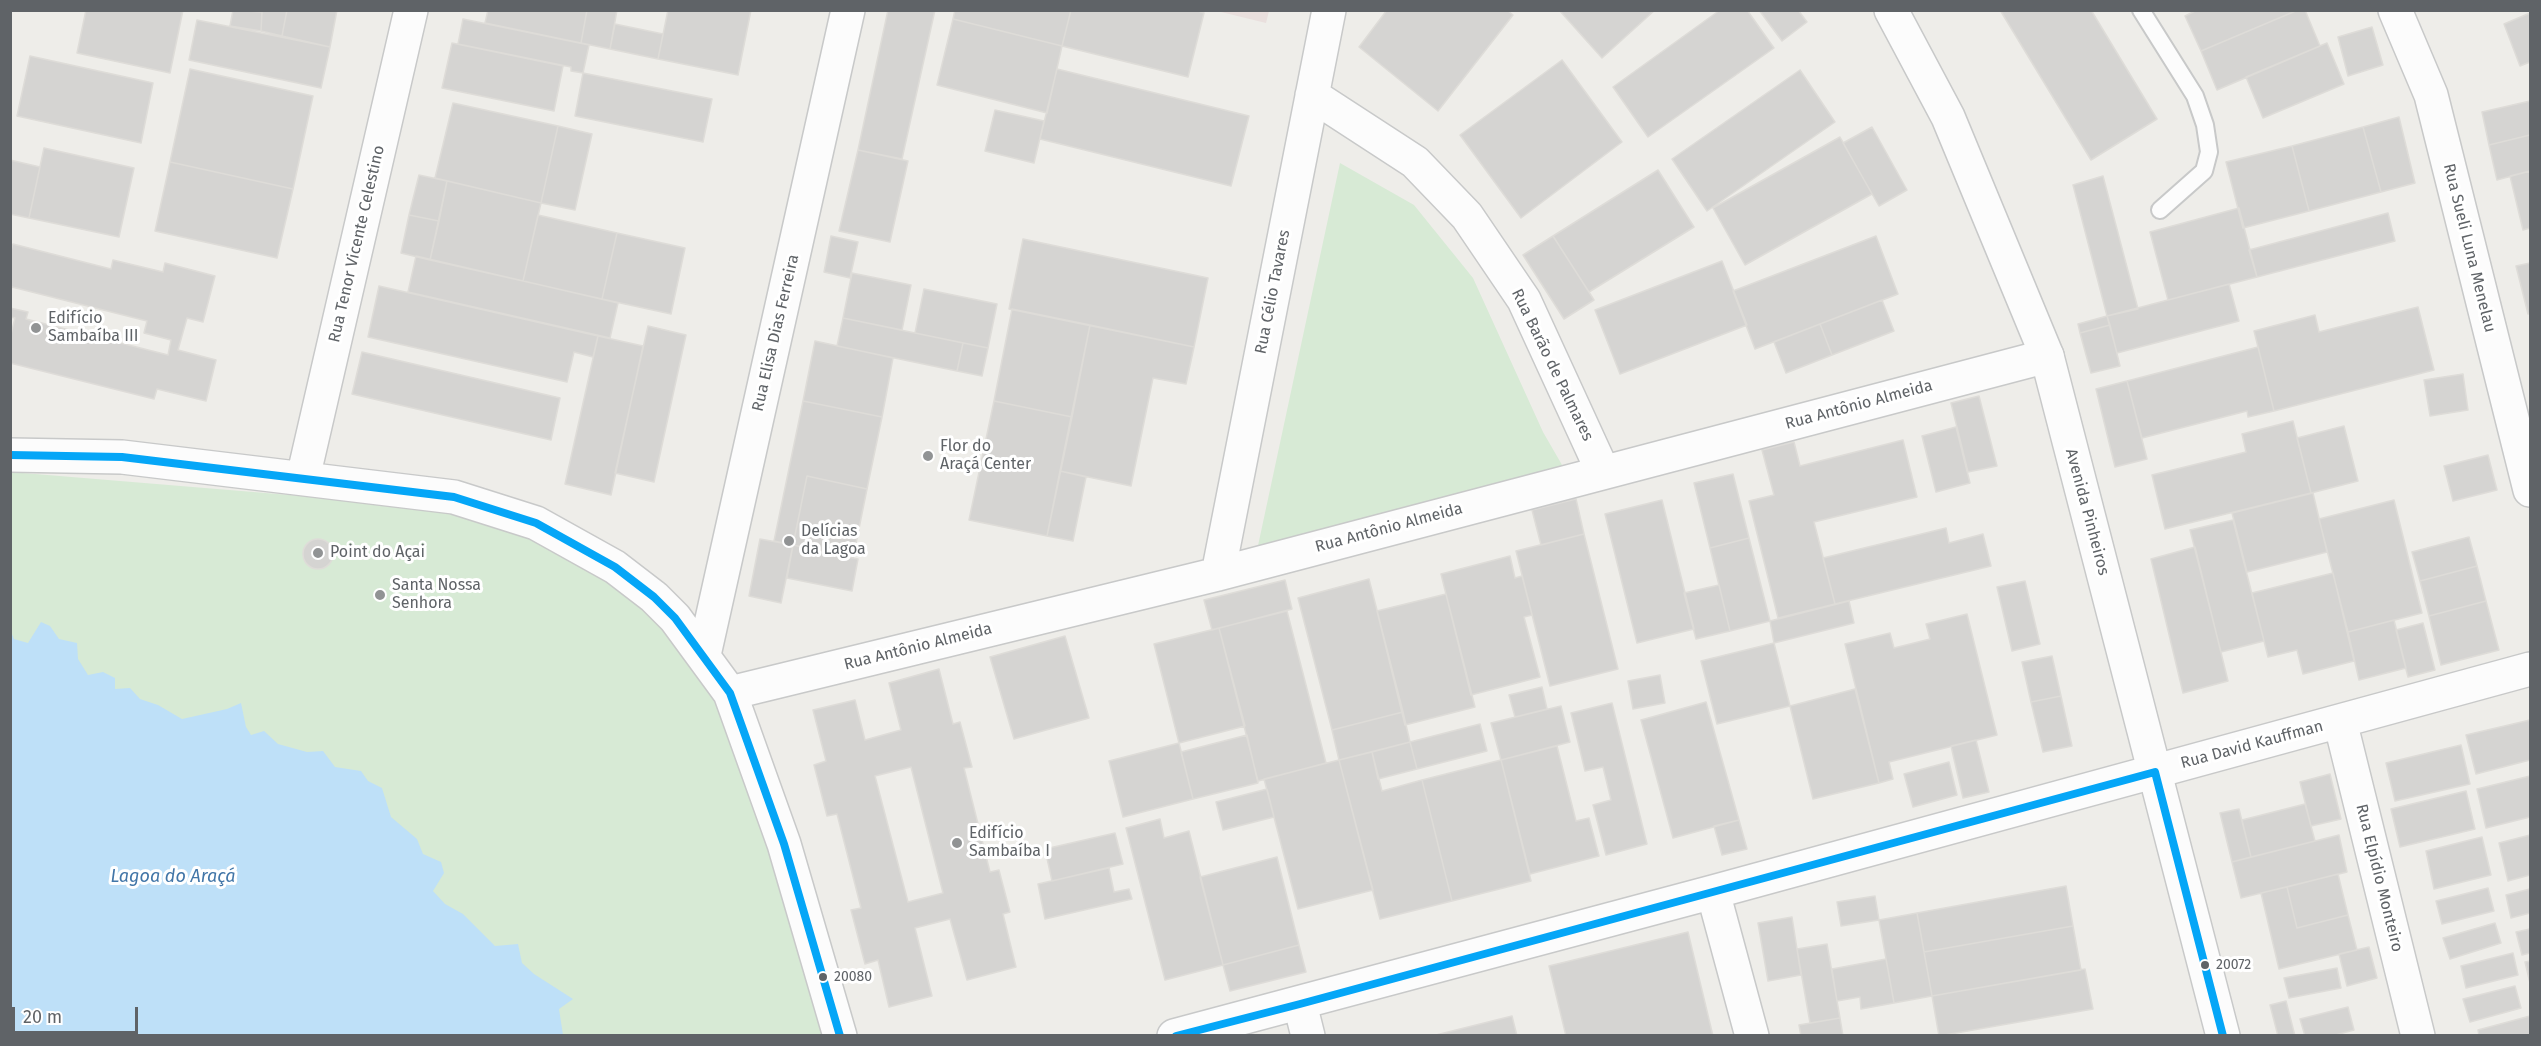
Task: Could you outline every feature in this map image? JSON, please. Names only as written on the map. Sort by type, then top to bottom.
[{"type":"street","name":"Rua Tenor Vicente Celestino","points":[[303,478],[411,10]]},
{"type":"street","name":"Rua Elisa Dias Ferreira","points":[[704,655],[848,10]]},
{"type":"street","name":"Rua Célio Tavares","points":[[1218,574],[1329,10]]},
{"type":"street","name":"Avenida Pinheiros","points":[[1891,10],[1948,117],[2047,356],[2223,1035]]},
{"type":"street","name":"Rua Sueli Luna Menelau","points":[[2395,10],[2431,95],[2530,490]]},
{"type":"street","name":"Rua Barão de Palmares","points":[[1312,95],[1415,162],[1467,216],[1524,300],[1603,472]]},
{"type":"street","name":"Rua Antônio Almeida","points":[[730,693],[1218,574],[2047,356]]},
{"type":"street","points":[[10,455],[122,458],[454,497],[536,524],[615,567],[654,597],[675,618],[730,693],[784,844],[840,1035]]},
{"type":"street","name":"Rua David Kauffman","points":[[1174,1035],[1300,1004],[2530,669]]},
{"type":"street","name":"Rua Elpídio Monteiro","points":[[2340,721],[2418,1035]]},
{"type":"street","points":[[1713,892],[1752,1035]]},
{"type":"street","points":[[1300,1004],[1308,1035]]},
{"type":"lane","points":[[2141,10],[2195,96],[2205,125],[2209,152],[2204,171],[2160,210]]},
{"type":"shaded area","points":[[1217,11],[1269,11],[1266,23]]},
{"type":"green space","points":[[1340,163],[1414,205],[1473,278],[1543,432],[1569,477],[1256,555]]},
{"type":"green space","points":[[11,472],[423,506],[491,521],[610,575],[704,668],[756,794],[824,1036],[11,1036]]},
{"type":"water","name":"Lagoa do Araçá","points":[[41,622],[50,626],[59,639],[77,643],[78,659],[88,675],[103,672],[115,678],[115,689],[130,688],[140,699],[158,705],[182,719],[227,709],[241,703],[246,727],[251,735],[264,731],[278,744],[307,752],[323,751],[335,767],[361,771],[368,781],[382,788],[391,817],[417,839],[423,854],[441,862],[444,873],[433,891],[445,904],[463,914],[495,946],[518,944],[522,963],[534,974],[573,999],[559,1009],[563,1035],[11,1035],[11,632],[14,639],[28,643]]},
{"type":"building","points":[[86,10],[183,10],[170,73],[77,53]]},
{"type":"building","points":[[233,10],[262,12],[261,31],[230,26]]},
{"type":"building","points":[[262,10],[287,10],[282,36],[261,31]]},
{"type":"building","points":[[287,10],[337,10],[330,47],[282,36]]},
{"type":"building","points":[[488,10],[587,10],[581,43],[485,23]]},
{"type":"building","points":[[587,10],[617,10],[610,49],[581,43]]},
{"type":"building","points":[[668,10],[751,10],[738,75],[658,59]]},
{"type":"building","points":[[888,10],[935,10],[902,159],[858,150]]},
{"type":"building","points":[[955,10],[1071,10],[1062,46],[953,19]]},
{"type":"building","points":[[1071,10],[1195,10],[1204,13],[1188,77],[1062,46]]},
{"type":"building","points":[[1387,10],[1507,10],[1513,15],[1438,111],[1359,47]]},
{"type":"building","points":[[1559,10],[1655,10],[1602,58]]},
{"type":"building","points":[[1720,10],[1747,10],[1774,48],[1648,137],[1613,87]]},
{"type":"building","points":[[1759,10],[1798,10],[1807,22],[1782,41]]},
{"type":"building","points":[[2000,10],[2091,10],[2157,119],[2091,160]]},
{"type":"building","points":[[2197,10],[2298,10],[2201,51],[2185,16]]},
{"type":"building","points":[[2298,10],[2305,10],[2320,46],[2217,90],[2201,51]]},
{"type":"building","points":[[2530,13],[2530,62],[2520,66],[2504,24]]},
{"type":"building","points":[[463,19],[589,45],[583,73],[571,71],[571,67],[458,44]]},
{"type":"building","points":[[953,19],[1062,46],[1047,113],[937,85]]},
{"type":"building","points":[[197,20],[330,47],[321,88],[189,60]]},
{"type":"building","points":[[615,24],[663,34],[658,59],[610,49]]},
{"type":"building","points":[[2372,27],[2383,65],[2348,76],[2338,37]]},
{"type":"building","points":[[452,43],[563,66],[554,111],[442,88]]},
{"type":"building","points":[[2327,43],[2344,84],[2263,118],[2246,77]]},
{"type":"building","points":[[30,56],[153,83],[141,143],[17,116]]},
{"type":"building","points":[[1562,60],[1622,142],[1521,218],[1460,135]]},
{"type":"building","points":[[190,69],[313,96],[293,189],[170,162]]},
{"type":"building","points":[[1057,69],[1249,116],[1231,186],[1040,139]]},
{"type":"building","points":[[1800,70],[1835,122],[1707,211],[1672,159]]},
{"type":"building","points":[[583,73],[712,99],[703,142],[575,116]]},
{"type":"building","points":[[2530,101],[2530,135],[2489,145],[2482,112]]},
{"type":"building","points":[[453,103],[558,126],[541,203],[435,178]]},
{"type":"building","points":[[995,110],[1044,121],[1034,163],[985,151]]},
{"type":"building","points":[[2399,117],[2415,183],[2381,192],[2363,127]]},
{"type":"building","points":[[558,126],[592,134],[575,210],[541,203]]},
{"type":"building","points":[[1872,127],[1907,190],[1879,206],[1843,143]]},
{"type":"building","points":[[2363,127],[2381,192],[2309,211],[2292,146]]},
{"type":"building","points":[[2530,135],[2530,171],[2497,180],[2489,145]]},
{"type":"building","points":[[1840,137],[1872,194],[1745,265],[1713,208]]},
{"type":"building","points":[[2292,146],[2309,211],[2243,228],[2226,162]]},
{"type":"building","points":[[44,148],[134,168],[119,237],[29,218]]},
{"type":"building","points":[[858,150],[908,161],[890,242],[839,231]]},
{"type":"building","points":[[10,160],[40,167],[29,218],[10,214]]},
{"type":"building","points":[[170,162],[293,189],[277,258],[155,231]]},
{"type":"building","points":[[1658,170],[1694,227],[1589,292],[1553,236]]},
{"type":"building","points":[[2530,171],[2530,228],[2523,230],[2510,176]]},
{"type":"building","points":[[419,175],[447,181],[439,221],[409,215]]},
{"type":"building","points":[[2103,176],[2138,309],[2107,316],[2073,185]]},
{"type":"building","points":[[447,181],[541,203],[523,281],[430,260]]},
{"type":"building","points":[[2239,208],[2257,277],[2168,300],[2150,232]]},
{"type":"building","points":[[2388,213],[2395,241],[2257,277],[2249,250]]},
{"type":"building","points":[[409,215],[439,221],[430,260],[401,253]]},
{"type":"building","points":[[538,215],[617,233],[602,299],[523,281]]},
{"type":"building","points":[[617,233],[685,248],[671,314],[602,299]]},
{"type":"building","points":[[831,236],[858,242],[850,278],[824,272]]},
{"type":"building","points":[[1553,236],[1594,300],[1564,319],[1523,255]]},
{"type":"building","points":[[1876,236],[1898,294],[1755,349],[1733,291]]},
{"type":"building","points":[[1023,239],[1208,278],[1194,347],[1009,309]]},
{"type":"building","name":"Edifício Sambaíba III","points":[[13,244],[111,269],[113,260],[163,272],[165,263],[215,276],[203,322],[187,318],[178,350],[216,360],[206,401],[157,389],[154,399],[10,363],[10,338],[15,318],[10,317],[10,308],[28,312],[26,319],[168,355],[171,340],[144,333],[147,321],[12,287],[10,292],[10,253]]},
{"type":"building","points":[[416,256],[618,303],[610,338],[408,292]]},
{"type":"building","points":[[1722,261],[1747,325],[1620,374],[1595,310]]},
{"type":"building","points":[[2530,263],[2530,313],[2528,314],[2516,266]]},
{"type":"building","points":[[852,273],[911,285],[902,330],[843,318]]},
{"type":"building","points":[[2229,284],[2239,321],[2117,353],[2107,316]]},
{"type":"building","points":[[379,286],[598,336],[593,357],[574,352],[567,382],[368,337]]},
{"type":"building","points":[[924,289],[997,304],[988,348],[915,333]]},
{"type":"building","points":[[1882,300],[1894,331],[1832,355],[1820,324]]},
{"type":"building","points":[[2418,307],[2434,370],[2274,411],[2254,331],[2315,315],[2319,332]]},
{"type":"building","points":[[1012,309],[1090,325],[1072,417],[994,401]]},
{"type":"building","points":[[2107,316],[2110,325],[2080,333],[2078,324]]},
{"type":"building","points":[[843,318],[963,343],[957,371],[837,346]]},
{"type":"building","points":[[1820,324],[1832,355],[1786,373],[1774,342]]},
{"type":"building","points":[[1090,325],[1194,347],[1186,384],[1153,378],[1131,486],[1060,471]]},
{"type":"building","points":[[2110,325],[2120,366],[2091,373],[2080,333]]},
{"type":"building","points":[[648,326],[686,335],[654,482],[615,473]]},
{"type":"building","points":[[598,336],[643,346],[611,495],[565,484]]},
{"type":"building","points":[[815,341],[893,358],[882,417],[803,401]]},
{"type":"building","points":[[963,343],[988,348],[982,376],[957,371]]},
{"type":"building","points":[[2258,347],[2274,411],[2248,417],[2247,411],[2142,438],[2127,381]]},
{"type":"building","points":[[362,352],[560,398],[551,440],[352,394]]},
{"type":"building","points":[[2463,374],[2468,410],[2430,416],[2424,380]]},
{"type":"building","points":[[2127,381],[2147,459],[2115,467],[2096,389]]},
{"type":"building","points":[[1979,396],[1997,466],[1968,472],[1951,403]]},
{"type":"building","points":[[803,401],[882,417],[867,489],[807,476],[793,545],[774,541]]},
{"type":"building","points":[[994,401],[1072,417],[1047,536],[969,520]]},
{"type":"building","points":[[2293,421],[2311,493],[2165,529],[2152,475],[2246,452],[2242,434]]},
{"type":"building","points":[[2344,426],[2358,481],[2311,493],[2297,438]]},
{"type":"building","points":[[1956,427],[1970,483],[1936,492],[1922,436]]},
{"type":"building","points":[[1903,440],[1917,497],[1814,522],[1835,604],[1778,618],[1749,501],[1774,495],[1762,450],[1794,442],[1800,466]]},
{"type":"building","points":[[2488,455],[2497,490],[2453,501],[2444,466]]},
{"type":"building","points":[[1060,471],[1086,477],[1073,541],[1047,536]]},
{"type":"building","points":[[1733,474],[1749,538],[1710,548],[1694,483]]},
{"type":"building","points":[[807,476],[867,489],[853,558],[793,545]]},
{"type":"building","points":[[2313,493],[2327,552],[2247,572],[2232,513]]},
{"type":"building","points":[[1576,499],[1584,534],[1541,545],[1532,510]]},
{"type":"building","points":[[1662,500],[1694,629],[1637,643],[1605,514]]},
{"type":"building","points":[[2394,500],[2422,613],[2348,632],[2319,519]]},
{"type":"building","points":[[2233,520],[2264,641],[2221,652],[2190,530]]},
{"type":"building","points":[[1946,528],[1949,543],[1983,534],[1991,566],[1835,604],[1823,558]]},
{"type":"building","points":[[1584,534],[1618,669],[1550,686],[1516,551]]},
{"type":"building","points":[[2469,537],[2477,566],[2420,581],[2412,552]]},
{"type":"building","points":[[1749,538],[1770,621],[1730,631],[1710,548]]},
{"type":"building","name":"Point do Açai","points":[[318,539],[329,543],[333,554],[329,565],[318,569],[307,565],[303,554],[307,543]]},
{"type":"building","points":[[760,539],[793,545],[781,603],[749,596]]},
{"type":"building","points":[[793,545],[858,559],[852,591],[787,578]]},
{"type":"building","points":[[2195,547],[2228,681],[2183,693],[2151,559]]},
{"type":"building","points":[[1510,556],[1515,578],[1522,576],[1532,615],[1524,617],[1540,677],[1471,695],[1441,574]]},
{"type":"building","points":[[2477,566],[2486,601],[2429,616],[2420,581]]},
{"type":"building","points":[[2333,573],[2354,661],[2303,674],[2297,650],[2268,657],[2252,593]]},
{"type":"building","points":[[1369,579],[1403,712],[1332,730],[1298,598]]},
{"type":"building","points":[[1285,580],[1292,609],[1212,630],[1204,600]]},
{"type":"building","points":[[2025,581],[2040,644],[2012,651],[1997,587]]},
{"type":"building","points":[[1719,585],[1730,631],[1696,639],[1684,593]]},
{"type":"building","points":[[1446,594],[1475,707],[1405,725],[1377,611]]},
{"type":"building","points":[[1849,601],[1854,623],[1774,643],[1770,621]]},
{"type":"building","points":[[2486,601],[2499,650],[2441,665],[2429,616]]},
{"type":"building","points":[[1287,611],[1326,763],[1258,781],[1219,628]]},
{"type":"building","points":[[1967,614],[1997,735],[1889,762],[1893,779],[1879,783],[1845,644],[1890,633],[1894,648],[1930,639],[1926,624]]},
{"type":"building","points":[[2394,620],[2406,668],[2359,680],[2348,632]]},
{"type":"building","points":[[2423,623],[2435,670],[2408,677],[2396,630]]},
{"type":"building","points":[[1219,628],[1245,726],[1179,743],[1154,644]]},
{"type":"building","points":[[1065,636],[1089,718],[1014,739],[990,657]]},
{"type":"building","points":[[1774,643],[1790,706],[1717,724],[1701,661]]},
{"type":"building","points":[[2052,656],[2061,696],[2031,702],[2022,662]]},
{"type":"building","name":"Edifício Sambaíba I","points":[[939,669],[953,724],[960,722],[972,767],[964,768],[990,872],[999,870],[1010,912],[1003,914],[1016,967],[967,980],[950,919],[915,928],[932,996],[889,1007],[878,960],[865,964],[851,910],[861,908],[837,814],[827,816],[814,765],[826,761],[813,710],[855,700],[865,740],[901,730],[889,683]],"holes":[[[911,767],[943,893],[908,902],[875,776]]]},
{"type":"building","points":[[1660,675],[1665,703],[1633,709],[1628,681]]},
{"type":"building","points":[[1542,687],[1547,709],[1515,717],[1509,695]]},
{"type":"building","points":[[1855,689],[1879,783],[1813,799],[1790,706]]},
{"type":"building","points":[[2061,696],[2072,746],[2043,752],[2031,702]]},
{"type":"building","points":[[1706,702],[1739,820],[1673,838],[1641,720]]},
{"type":"building","points":[[1612,703],[1647,844],[1606,855],[1593,805],[1611,800],[1603,767],[1585,771],[1571,713]]},
{"type":"building","points":[[1561,706],[1570,742],[1501,760],[1491,723]]},
{"type":"building","points":[[1403,712],[1410,742],[1339,760],[1332,730]]},
{"type":"building","points":[[2530,720],[2530,760],[2476,774],[2466,735]]},
{"type":"building","points":[[1480,724],[1487,751],[1417,769],[1410,742]]},
{"type":"building","points":[[1247,735],[1258,783],[1193,799],[1181,752]]},
{"type":"building","points":[[1976,740],[1989,792],[1963,798],[1951,746]]},
{"type":"building","points":[[1410,742],[1417,769],[1378,779],[1372,752]]},
{"type":"building","points":[[1179,743],[1193,799],[1123,817],[1109,761]]},
{"type":"building","points":[[2461,745],[2470,784],[2395,801],[2386,763]]},
{"type":"building","points":[[1557,746],[1576,821],[1589,818],[1599,856],[1530,874],[1501,760]]},
{"type":"building","points":[[1372,752],[1382,791],[1422,780],[1452,901],[1380,919],[1339,760]]},
{"type":"building","points":[[1339,760],[1373,890],[1298,909],[1264,779]]},
{"type":"building","points":[[1501,760],[1531,881],[1452,901],[1422,780]]},
{"type":"building","points":[[1949,762],[1957,795],[1913,807],[1904,774]]},
{"type":"building","points":[[2330,774],[2341,819],[2311,826],[2300,782]]},
{"type":"building","points":[[2530,776],[2530,817],[2486,828],[2477,789]]},
{"type":"building","points":[[1267,789],[1274,817],[1223,830],[1216,802]]},
{"type":"building","points":[[2466,791],[2475,829],[2400,847],[2391,809]]},
{"type":"building","points":[[2305,804],[2315,841],[2251,857],[2242,820]]},
{"type":"building","points":[[2239,809],[2251,857],[2232,862],[2220,813]]},
{"type":"building","points":[[1160,819],[1164,838],[1189,831],[1223,965],[1165,980],[1126,828]]},
{"type":"building","points":[[1739,820],[1747,849],[1722,855],[1714,826]]},
{"type":"building","points":[[1115,833],[1123,864],[1052,881],[1045,849]]},
{"type":"building","points":[[2339,835],[2347,872],[2241,898],[2232,862]]},
{"type":"building","points":[[2530,835],[2530,875],[2508,881],[2499,843]]},
{"type":"building","points":[[2482,837],[2491,875],[2434,889],[2426,851]]},
{"type":"building","points":[[1277,857],[1299,945],[1223,965],[1200,877]]},
{"type":"building","points":[[1109,868],[1114,892],[1129,889],[1132,899],[1045,919],[1038,884]]},
{"type":"building","points":[[2338,874],[2348,915],[2297,928],[2287,887]]},
{"type":"building","points":[[2066,886],[2073,926],[1924,952],[1917,913]]},
{"type":"building","points":[[2287,887],[2297,928],[2348,915],[2357,950],[2279,969],[2261,893]]},
{"type":"building","points":[[2488,888],[2494,911],[2442,924],[2436,901]]},
{"type":"building","points":[[2530,889],[2530,913],[2511,918],[2506,895]]},
{"type":"building","points":[[1875,896],[1879,920],[1841,926],[1837,902]]},
{"type":"building","points":[[1917,913],[1932,996],[1894,1003],[1879,920]]},
{"type":"building","points":[[1792,917],[1801,975],[1768,981],[1758,923]]},
{"type":"building","points":[[2495,923],[2501,943],[2450,959],[2443,938]]},
{"type":"building","points":[[2073,926],[2081,970],[1932,996],[1924,952]]},
{"type":"building","points":[[2530,929],[2530,953],[2522,955],[2516,932]]},
{"type":"building","points":[[1688,932],[1713,1036],[1566,1036],[1549,966]]},
{"type":"building","points":[[1827,944],[1840,1018],[1810,1023],[1797,949]]},
{"type":"building","points":[[1299,945],[1306,972],[1230,991],[1223,965]]},
{"type":"building","points":[[2369,947],[2377,978],[2347,986],[2339,954]]},
{"type":"building","points":[[2513,953],[2518,975],[2466,988],[2461,966]]},
{"type":"building","points":[[1886,959],[1894,1003],[1861,1009],[1860,997],[1837,1001],[1832,969]]},
{"type":"building","points":[[2530,961],[2530,983],[2525,962]]},
{"type":"building","points":[[2337,968],[2341,988],[2289,998],[2284,978]]},
{"type":"building","points":[[2085,969],[2093,1009],[1939,1036],[1932,996]]},
{"type":"building","points":[[2515,986],[2521,1008],[2470,1022],[2463,999]]},
{"type":"building","points":[[2286,1001],[2295,1036],[2278,1036],[2270,1005]]},
{"type":"building","points":[[2348,1007],[2354,1030],[2332,1036],[2305,1036],[2300,1019]]},
{"type":"building","points":[[1512,1016],[1517,1036],[1432,1036]]},
{"type":"building","points":[[2530,1016],[2530,1036],[2479,1036],[2478,1030]]},
{"type":"building","points":[[1840,1018],[1843,1036],[1801,1036],[1799,1025]]},
{"type":"transit line","points":[[10,455],[122,457],[454,497],[536,523],[615,567],[654,597],[675,618],[730,693],[784,844],[840,1036]]},
{"type":"transit line","points":[[1176,1036],[2155,772],[2223,1036]]},
{"type":"place","name":"Edifício Sambaíba III","points":[[36,328]]},
{"type":"place","name":"Flor do Araçá Center","points":[[928,456]]},
{"type":"place","name":"Delícias da Lagoa","points":[[789,541]]},
{"type":"place","name":"Point do Açai","points":[[318,553]]},
{"type":"place","name":"Santa Nossa Senhora","points":[[380,595]]},
{"type":"place","name":"Edifício Sambaíba I","points":[[957,843]]},
{"type":"place","name":"20072","points":[[2205,965]]},
{"type":"place","name":"20080","points":[[823,977]]}]
